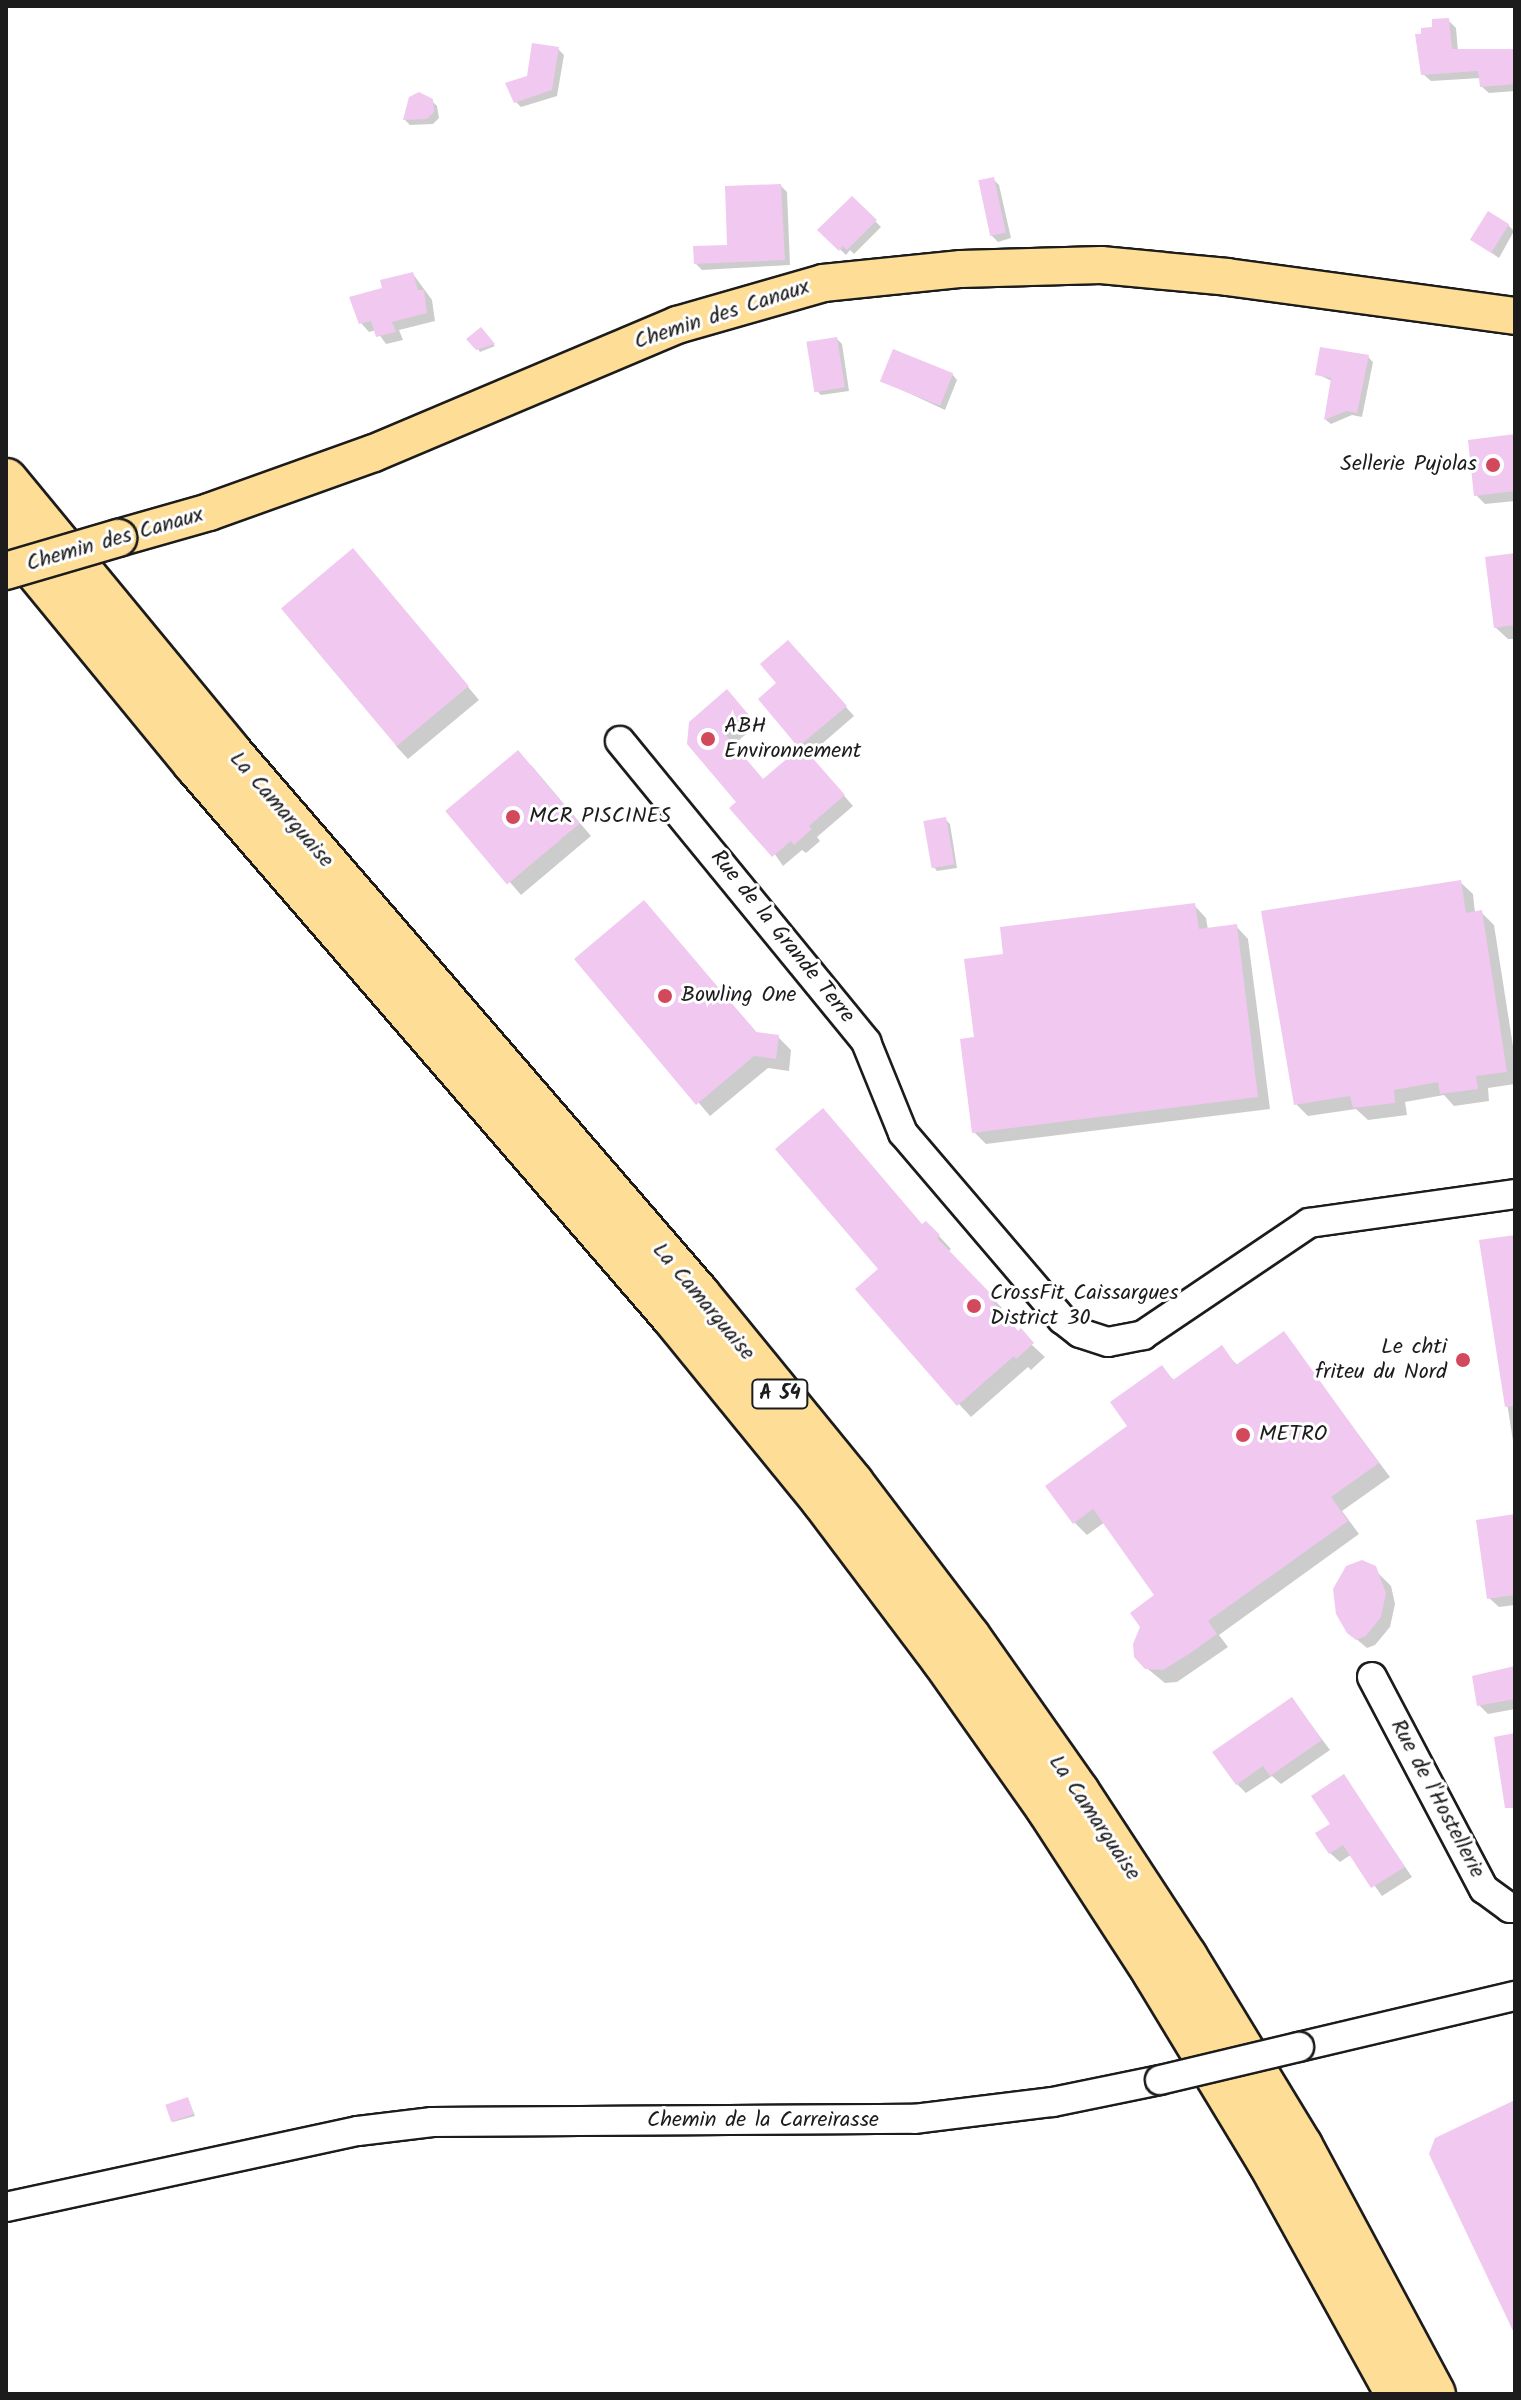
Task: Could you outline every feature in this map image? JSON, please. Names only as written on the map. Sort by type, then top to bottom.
[{"type":"highway","name":"La Camarguaise","points":[[6,480],[229,751],[698,1294],[852,1483],[969,1637],[1078,1792],[1186,1957],[1301,2146],[1434,2394]]},
{"type":"highway","name":"La Camarguaise","points":[[6,534],[205,776],[674,1318],[823,1501],[943,1660],[1048,1809],[1155,1974],[1269,2162],[1397,2394]]},
{"type":"main road","name":"Chemin des Canaux","points":[[6,571],[209,512],[374,453],[677,325],[823,283],[961,269],[1101,265],[1227,277],[1515,316]]},
{"type":"main road","name":"Chemin des Canaux","points":[[1427,306],[1515,331]]},
{"type":"street","name":"Rue de la Grande Terre","points":[[620,741],[866,1042],[903,1133],[1062,1319],[1080,1333],[1108,1342],[1143,1335],[1309,1223],[1515,1194]]},
{"type":"street","name":"Rue de l'Hostellerie","points":[[1372,1677],[1484,1889],[1510,1908],[1515,1908]]},
{"type":"street","name":"Chemin de la Carreirasse","points":[[6,2207],[358,2131],[432,2122],[914,2119],[1053,2102],[1160,2080],[1515,1996]]},
{"type":"building","points":[[1449,18],[1452,49],[1515,49],[1515,84],[1480,87],[1478,71],[1421,75],[1415,34],[1421,34],[1421,28],[1432,27],[1432,19]]},
{"type":"building","points":[[532,43],[559,47],[552,90],[514,103],[505,83],[527,76]]},
{"type":"building","points":[[419,92],[433,99],[434,112],[427,119],[403,120],[409,97]]},
{"type":"building","points":[[994,177],[1006,233],[990,236],[978,180]]},
{"type":"building","points":[[781,184],[785,260],[694,264],[693,246],[727,245],[725,186]]},
{"type":"building","points":[[852,196],[877,220],[847,250],[843,246],[839,251],[817,230]]},
{"type":"building","points":[[1488,211],[1509,224],[1491,253],[1470,240]]},
{"type":"building","points":[[413,272],[418,290],[424,290],[427,313],[392,322],[396,332],[376,337],[371,321],[359,324],[349,297],[382,288],[380,280]]},
{"type":"building","points":[[481,327],[495,344],[476,350],[466,339]]},
{"type":"building","points":[[837,337],[845,387],[814,392],[806,342]]},
{"type":"building","points":[[1320,347],[1369,355],[1357,413],[1346,411],[1324,420],[1331,378],[1315,375]]},
{"type":"building","points":[[893,349],[953,373],[940,406],[880,381]]},
{"type":"building","name":"Sellerie Pujolas","points":[[1515,434],[1515,491],[1474,496],[1468,440]]},
{"type":"building","points":[[353,548],[469,686],[397,746],[281,608]]},
{"type":"building","points":[[1515,553],[1515,625],[1494,628],[1485,557]]},
{"type":"building","points":[[788,640],[847,706],[798,747],[758,699],[776,683],[760,664]]},
{"type":"building","points":[[727,689],[748,714],[725,734],[763,779],[802,746],[845,795],[809,826],[812,829],[794,845],[791,841],[772,857],[729,808],[736,802],[687,744],[689,722]]},
{"type":"building","name":"MCR PISCINES","points":[[518,750],[580,824],[507,885],[445,811]]},
{"type":"building","points":[[946,817],[954,864],[932,868],[923,821]]},
{"type":"building","points":[[1461,880],[1466,913],[1482,910],[1507,1072],[1476,1076],[1478,1089],[1440,1094],[1438,1082],[1394,1090],[1395,1103],[1353,1108],[1350,1096],[1294,1105],[1261,911]]},
{"type":"building","name":"Bowling One","points":[[644,900],[756,1032],[779,1035],[776,1059],[754,1056],[696,1105],[574,959]]},
{"type":"building","points":[[1195,903],[1199,929],[1237,924],[1258,1097],[972,1133],[960,1039],[974,1037],[964,959],[1003,954],[1000,927]]},
{"type":"building","points":[[823,1108],[922,1224],[926,1221],[940,1235],[937,1238],[991,1294],[988,1296],[1018,1331],[1021,1328],[1034,1343],[1016,1359],[1014,1356],[957,1406],[855,1289],[878,1269],[775,1149]]},
{"type":"building","points":[[1515,1235],[1515,1406],[1505,1407],[1479,1240]]},
{"type":"building","points":[[1284,1331],[1379,1463],[1331,1497],[1348,1521],[1208,1621],[1217,1634],[1163,1670],[1145,1669],[1134,1657],[1133,1644],[1140,1627],[1130,1613],[1154,1595],[1093,1509],[1073,1524],[1045,1486],[1127,1426],[1110,1402],[1162,1365],[1173,1380],[1222,1345],[1236,1365]]},
{"type":"building","points":[[1515,1514],[1515,1595],[1487,1599],[1476,1520]]},
{"type":"building","points":[[1362,1560],[1376,1566],[1386,1593],[1381,1617],[1366,1636],[1356,1640],[1347,1633],[1336,1614],[1333,1589],[1346,1566]]},
{"type":"building","points":[[1515,1666],[1515,1699],[1477,1706],[1472,1676]]},
{"type":"building","points":[[1292,1697],[1322,1740],[1270,1776],[1263,1766],[1236,1785],[1212,1752]]},
{"type":"building","points":[[1515,1733],[1515,1808],[1505,1808],[1494,1737]]},
{"type":"building","points":[[1344,1774],[1405,1867],[1371,1888],[1343,1845],[1329,1854],[1315,1833],[1330,1824],[1311,1796]]},
{"type":"building","points":[[188,2097],[194,2114],[171,2122],[165,2105]]},
{"type":"building","points":[[1515,2100],[1515,2335],[1429,2154],[1435,2138]]},
{"type":"place","name":"Sellerie Pujolas","points":[[1493,465]]},
{"type":"place","name":"ABH Environnement","points":[[708,739]]},
{"type":"place","name":"MCR PISCINES","points":[[513,817]]},
{"type":"place","name":"Bowling One","points":[[665,996]]},
{"type":"place","name":"CrossFit Caissargues District 30","points":[[974,1306]]},
{"type":"place","name":"Le chti friteu du Nord","points":[[1463,1360]]},
{"type":"place","name":"METRO","points":[[1243,1435]]}]
